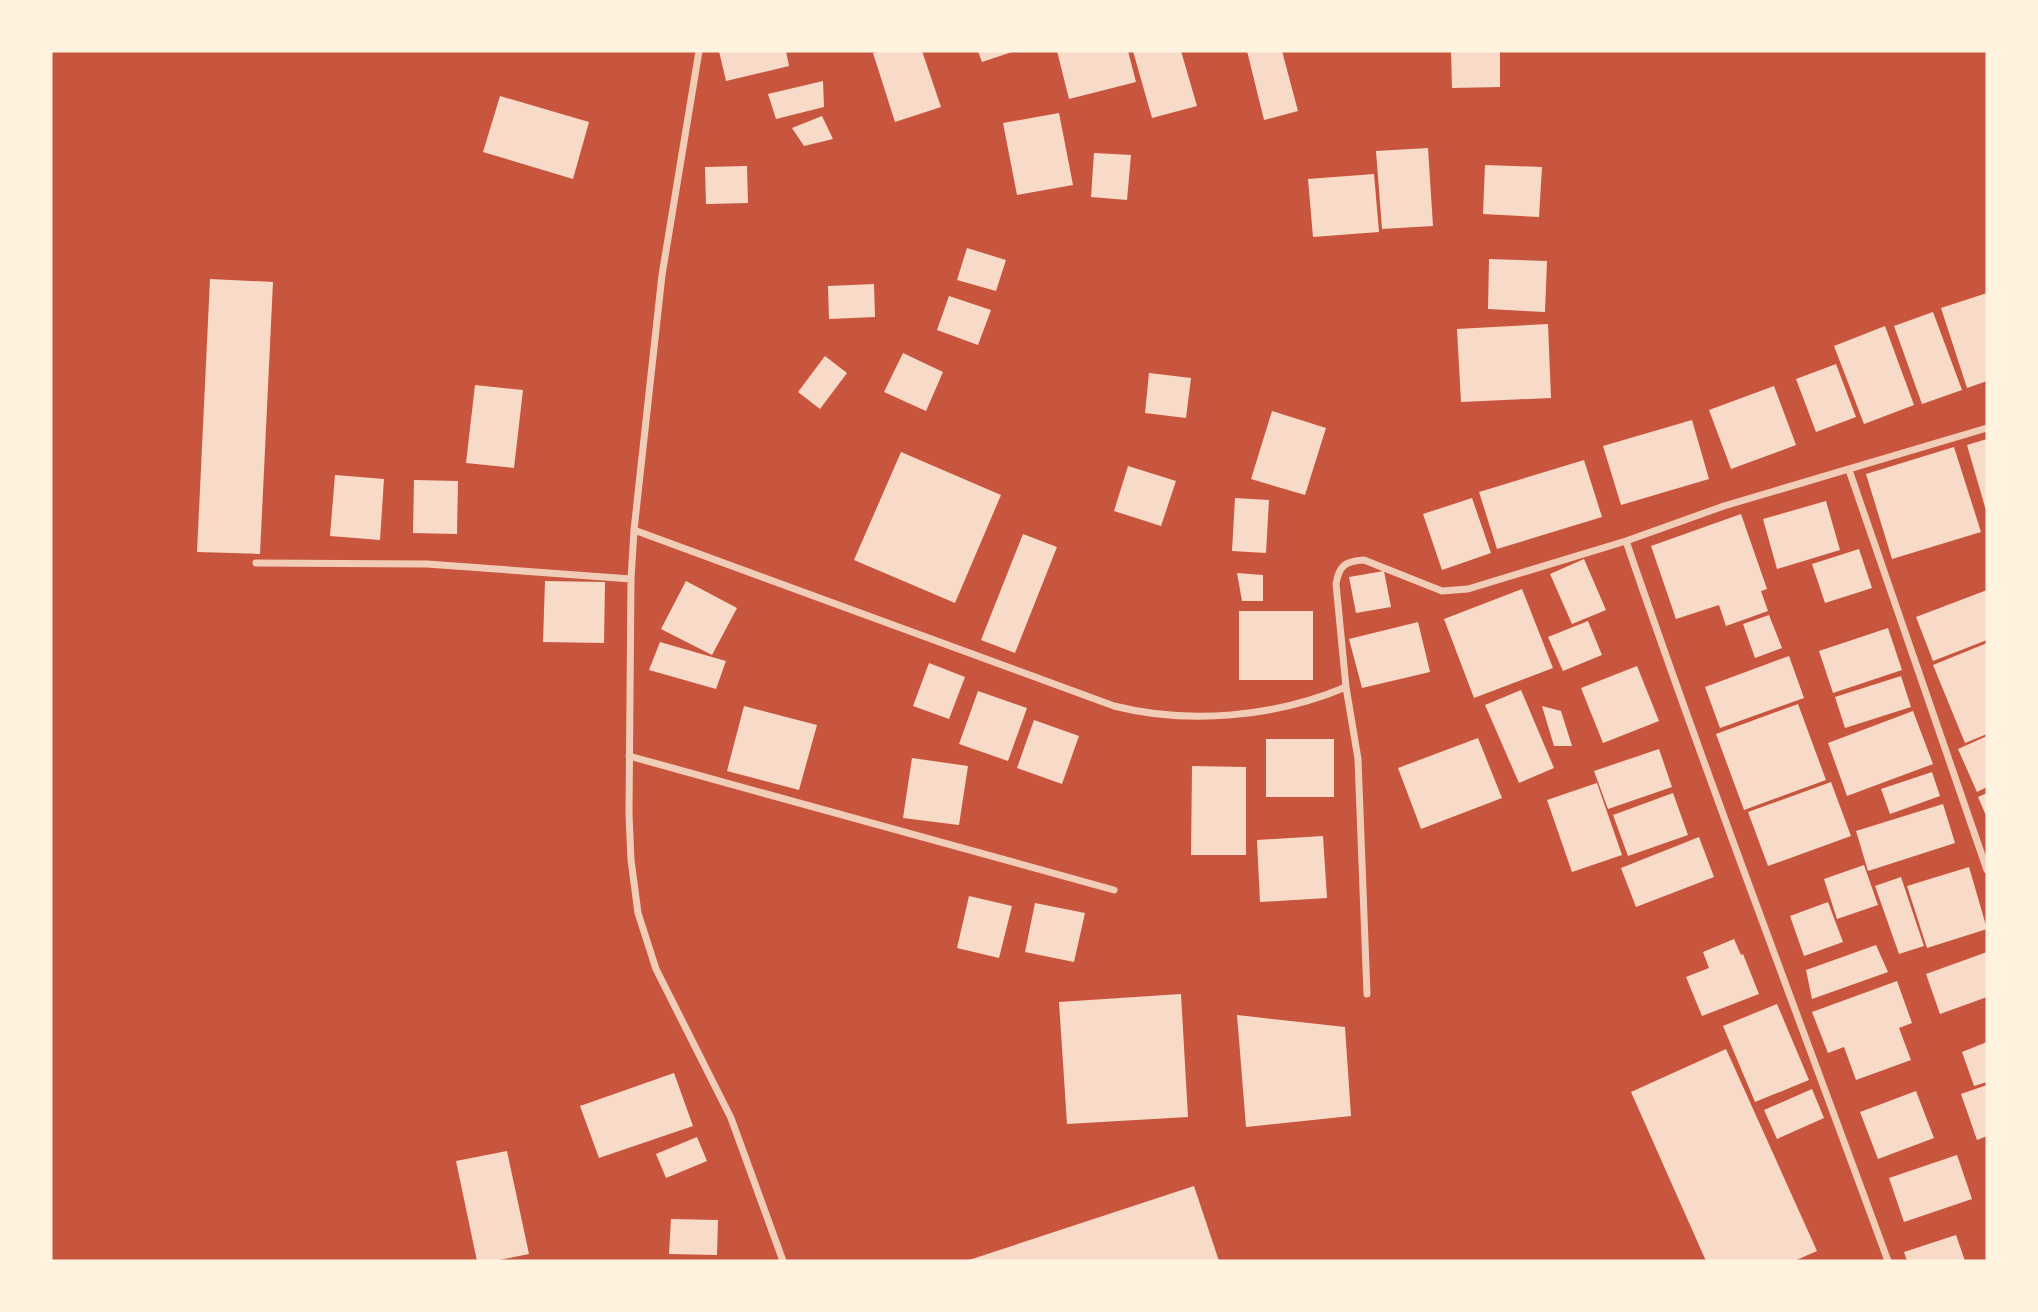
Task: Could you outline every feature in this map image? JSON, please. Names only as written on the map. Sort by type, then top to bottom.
[{"type":"street","points":[[699,51],[662,275],[634,530],[629,756],[631,860],[638,913],[656,969],[731,1118],[783,1261]]},
{"type":"street","points":[[1367,994],[1361,789],[1346,687],[1336,584],[1338,571],[1343,566],[1354,560],[1364,560],[1431,587],[1455,591],[1626,541],[1724,506],[1987,428]]},
{"type":"street","points":[[1849,470],[1987,870]]},
{"type":"street","points":[[634,530],[1114,706],[1140,712],[1203,715],[1270,710],[1317,699],[1346,687]]},
{"type":"street","points":[[1626,541],[1697,748],[1888,1261]]},
{"type":"street","points":[[256,563],[427,564],[631,579]]},
{"type":"street","points":[[629,756],[1114,890]]},
{"type":"building","points":[[719,51],[786,51],[789,66],[726,81]]},
{"type":"building","points":[[922,51],[941,107],[895,122],[873,53]]},
{"type":"building","points":[[978,51],[1015,51],[982,62]]},
{"type":"building","points":[[1057,51],[1128,51],[1136,82],[1069,99]]},
{"type":"building","points":[[1133,51],[1181,51],[1197,106],[1152,118]]},
{"type":"building","points":[[1247,51],[1282,51],[1298,111],[1264,120]]},
{"type":"building","points":[[1451,51],[1500,51],[1500,87],[1452,88]]},
{"type":"building","points":[[823,81],[824,107],[776,119],[768,94]]},
{"type":"building","points":[[500,96],[589,122],[573,179],[483,152]]},
{"type":"building","points":[[1059,113],[1073,185],[1017,195],[1003,123]]},
{"type":"building","points":[[822,116],[833,139],[804,146],[792,128]]},
{"type":"building","points":[[1428,148],[1433,226],[1382,229],[1376,151]]},
{"type":"building","points":[[1094,153],[1131,155],[1127,200],[1091,197]]},
{"type":"building","points":[[1485,165],[1542,167],[1539,217],[1483,214]]},
{"type":"building","points":[[747,166],[748,203],[706,204],[705,167]]},
{"type":"building","points":[[1374,174],[1379,232],[1313,237],[1308,179]]},
{"type":"building","points":[[967,248],[1006,260],[996,291],[957,280]]},
{"type":"building","points":[[1489,259],[1547,261],[1545,312],[1488,309]]},
{"type":"building","points":[[210,279],[273,282],[260,554],[197,552]]},
{"type":"building","points":[[874,284],[875,317],[829,319],[828,286]]},
{"type":"building","points":[[1987,293],[1987,381],[1967,388],[1941,308]]},
{"type":"building","points":[[949,296],[991,310],[978,345],[937,330]]},
{"type":"building","points":[[1933,312],[1962,390],[1922,404],[1894,326]]},
{"type":"building","points":[[1548,324],[1551,398],[1461,402],[1457,329]]},
{"type":"building","points":[[1885,326],[1914,405],[1864,424],[1834,346]]},
{"type":"building","points":[[903,353],[943,372],[926,411],[884,392]]},
{"type":"building","points":[[825,356],[847,373],[820,409],[798,392]]},
{"type":"building","points":[[1836,364],[1856,417],[1816,432],[1796,379]]},
{"type":"building","points":[[1149,373],[1191,378],[1186,418],[1145,413]]},
{"type":"building","points":[[475,385],[523,390],[514,468],[466,463]]},
{"type":"building","points":[[1774,386],[1796,445],[1731,469],[1709,410]]},
{"type":"building","points":[[1272,411],[1326,428],[1305,495],[1251,479]]},
{"type":"building","points":[[1692,420],[1709,479],[1621,505],[1603,446]]},
{"type":"building","points":[[1987,439],[1987,514],[1967,445]]},
{"type":"building","points":[[1954,447],[1981,532],[1892,559],[1866,474]]},
{"type":"building","points":[[901,452],[1001,495],[955,603],[854,560]]},
{"type":"building","points":[[1584,460],[1602,517],[1497,549],[1479,492]]},
{"type":"building","points":[[1128,466],[1176,481],[1161,526],[1114,511]]},
{"type":"building","points":[[335,475],[384,479],[380,540],[330,536]]},
{"type":"building","points":[[414,480],[458,481],[457,534],[413,533]]},
{"type":"building","points":[[1235,498],[1269,500],[1266,553],[1232,551]]},
{"type":"building","points":[[1472,498],[1491,553],[1442,570],[1423,514]]},
{"type":"building","points":[[1826,501],[1840,550],[1777,569],[1763,519]]},
{"type":"building","points":[[1741,514],[1767,589],[1761,591],[1768,611],[1726,626],[1719,605],[1676,619],[1651,546]]},
{"type":"building","points":[[1023,534],[1057,547],[1015,653],[981,640]]},
{"type":"building","points":[[1859,549],[1872,588],[1825,603],[1812,564]]},
{"type":"building","points":[[1584,559],[1606,610],[1572,624],[1550,574]]},
{"type":"building","points":[[1384,571],[1391,607],[1356,613],[1349,577]]},
{"type":"building","points":[[1237,573],[1263,575],[1263,601],[1242,601]]},
{"type":"building","points":[[545,581],[605,582],[604,643],[543,642]]},
{"type":"building","points":[[686,581],[737,608],[712,655],[661,629]]},
{"type":"building","points":[[1522,589],[1553,668],[1474,698],[1444,619]]},
{"type":"building","points":[[1987,590],[1987,640],[1933,661],[1916,617]]},
{"type":"building","points":[[1239,611],[1313,611],[1313,680],[1239,680]]},
{"type":"building","points":[[1769,615],[1782,648],[1755,658],[1743,624]]},
{"type":"building","points":[[1588,621],[1602,655],[1563,671],[1548,637]]},
{"type":"building","points":[[1418,622],[1430,672],[1362,688],[1349,639]]},
{"type":"building","points":[[1888,628],[1902,670],[1833,693],[1819,651]]},
{"type":"building","points":[[660,642],[726,661],[716,689],[649,670]]},
{"type":"building","points":[[1987,643],[1987,734],[1965,743],[1933,665]]},
{"type":"building","points":[[1789,656],[1804,698],[1720,728],[1705,687]]},
{"type":"building","points":[[929,663],[965,677],[949,719],[913,706]]},
{"type":"building","points":[[1637,666],[1659,721],[1603,743],[1581,688]]},
{"type":"building","points":[[1901,676],[1911,707],[1845,728],[1835,697]]},
{"type":"building","points":[[1521,690],[1554,768],[1519,783],[1485,705]]},
{"type":"building","points":[[978,691],[1027,708],[1008,761],[959,744]]},
{"type":"building","points":[[1798,704],[1826,780],[1744,810],[1716,734]]},
{"type":"building","points":[[744,706],[817,725],[799,790],[727,771]]},
{"type":"building","points":[[1542,706],[1561,711],[1572,746],[1554,746]]},
{"type":"building","points":[[1913,711],[1933,764],[1847,796],[1828,743]]},
{"type":"building","points":[[1034,720],[1079,736],[1062,784],[1017,768]]},
{"type":"building","points":[[1987,736],[1987,787],[1977,792],[1958,749]]},
{"type":"building","points":[[1478,738],[1502,798],[1421,829],[1398,768]]},
{"type":"building","points":[[1266,739],[1334,739],[1334,797],[1266,797]]},
{"type":"building","points":[[1659,749],[1672,787],[1608,809],[1594,771]]},
{"type":"building","points":[[912,758],[968,766],[959,825],[903,818]]},
{"type":"building","points":[[1192,766],[1246,767],[1246,855],[1191,855]]},
{"type":"building","points":[[1932,772],[1940,796],[1890,814],[1881,789]]},
{"type":"building","points":[[1831,782],[1851,836],[1768,866],[1748,812]]},
{"type":"building","points":[[1597,783],[1622,855],[1572,872],[1547,800]]},
{"type":"building","points":[[1673,793],[1688,835],[1628,856],[1613,815]]},
{"type":"building","points":[[1987,793],[1987,818],[1978,797]]},
{"type":"building","points":[[1943,804],[1955,843],[1868,871],[1856,831]]},
{"type":"building","points":[[1323,836],[1327,898],[1260,902],[1257,840]]},
{"type":"building","points":[[1699,837],[1714,877],[1636,907],[1621,868]]},
{"type":"building","points":[[1864,865],[1878,905],[1837,919],[1824,879]]},
{"type":"building","points":[[1969,867],[1987,929],[1927,948],[1907,886]]},
{"type":"building","points":[[1901,877],[1924,946],[1899,954],[1875,886]]},
{"type":"building","points":[[969,896],[1012,906],[999,958],[957,948]]},
{"type":"building","points":[[1828,902],[1843,942],[1804,956],[1790,916]]},
{"type":"building","points":[[1035,903],[1085,913],[1074,962],[1025,952]]},
{"type":"building","points":[[1734,939],[1759,994],[1702,1016],[1686,977],[1709,968],[1703,952]]},
{"type":"building","points":[[1876,945],[1888,972],[1812,999],[1806,970]]},
{"type":"building","points":[[1987,952],[1987,997],[1940,1014],[1926,974]]},
{"type":"building","points":[[1897,981],[1912,1023],[1899,1028],[1911,1060],[1856,1080],[1844,1047],[1828,1053],[1812,1012]]},
{"type":"building","points":[[1181,994],[1188,1117],[1067,1124],[1059,1002]]},
{"type":"building","points":[[1777,1004],[1809,1080],[1755,1102],[1723,1026]]},
{"type":"building","points":[[1237,1015],[1345,1027],[1351,1116],[1246,1127]]},
{"type":"building","points":[[1987,1042],[1987,1082],[1974,1086],[1962,1052]]},
{"type":"building","points":[[1726,1049],[1817,1251],[1794,1261],[1706,1261],[1631,1092]]},
{"type":"building","points":[[674,1073],[693,1126],[599,1158],[580,1106]]},
{"type":"building","points":[[1987,1085],[1987,1136],[1977,1140],[1961,1094]]},
{"type":"building","points":[[1812,1089],[1824,1118],[1777,1139],[1764,1110]]},
{"type":"building","points":[[1916,1091],[1934,1138],[1878,1159],[1860,1112]]},
{"type":"building","points":[[697,1137],[707,1161],[666,1178],[656,1154]]},
{"type":"building","points":[[507,1151],[529,1254],[494,1261],[477,1261],[456,1161]]},
{"type":"building","points":[[1957,1155],[1972,1199],[1904,1222],[1889,1178]]},
{"type":"building","points":[[1194,1186],[1219,1261],[966,1261]]},
{"type":"building","points":[[671,1219],[718,1220],[717,1255],[669,1254]]},
{"type":"building","points":[[1956,1235],[1965,1261],[1907,1261],[1904,1252]]}]
